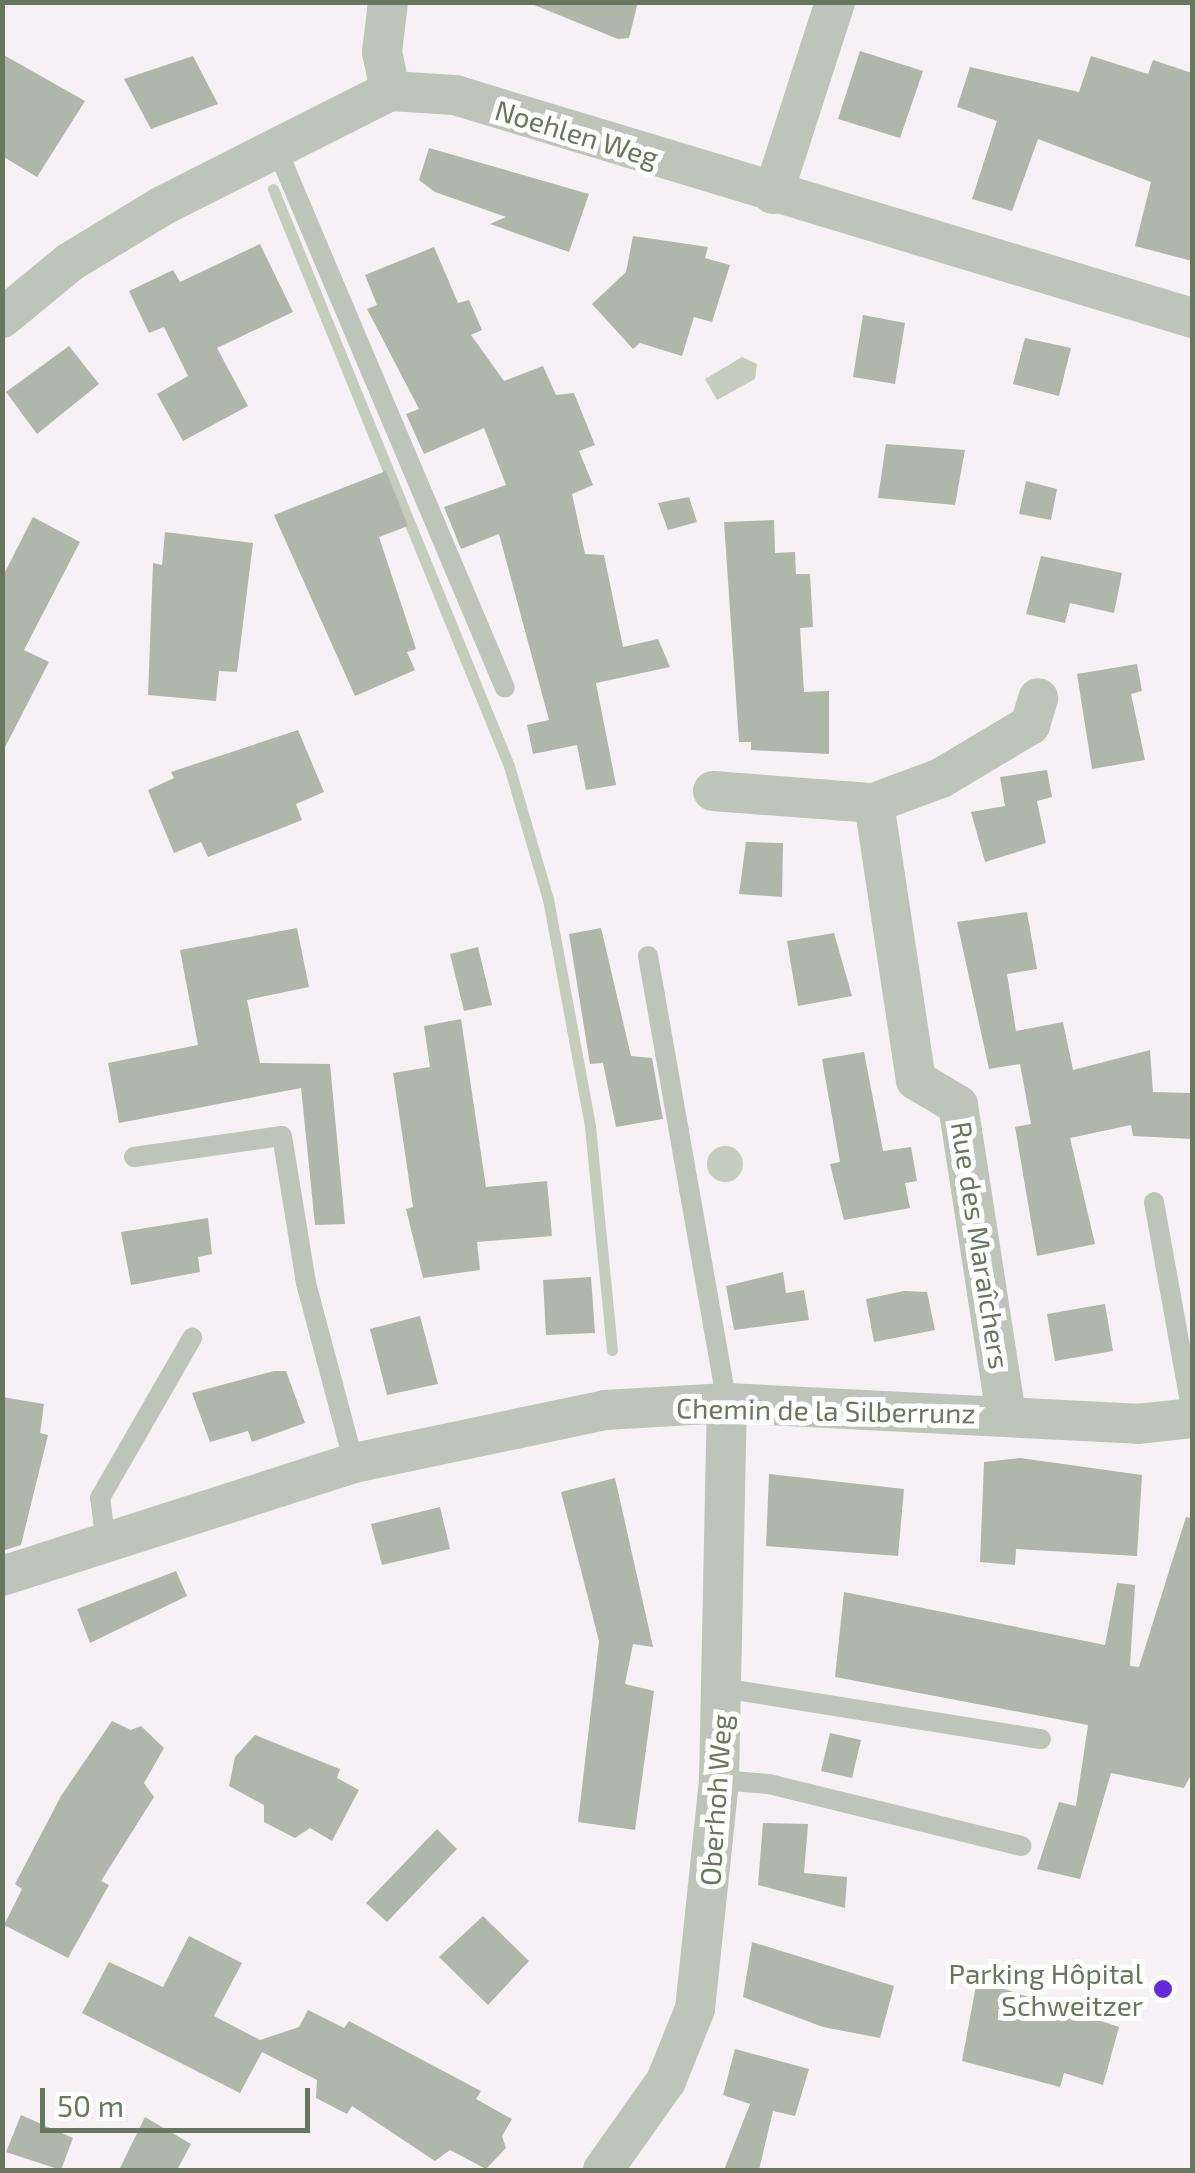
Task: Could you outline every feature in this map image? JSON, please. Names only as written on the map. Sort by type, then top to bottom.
[{"type":"street","points":[[388,2],[382,52],[390,92]]},
{"type":"street","points":[[773,194],[835,2]]},
{"type":"street","name":"Noehlen Weg","points":[[2,318],[70,262],[276,147],[390,92],[455,95],[1192,318]]},
{"type":"street","points":[[713,791],[874,803],[941,778],[1030,725],[1038,698]]},
{"type":"street","name":"Rue des Maraîchers","points":[[874,803],[916,1080],[958,1105],[1006,1414]]},
{"type":"street","name":"Chemin de la Silberrunz","points":[[2,1576],[105,1537],[202,1515],[354,1463],[606,1410],[727,1403],[1006,1414],[1137,1424],[1192,1416]]},
{"type":"street","name":"Oberhoh Weg","points":[[603,2170],[666,2081],[695,2009],[719,1780],[727,1403]]},
{"type":"lane","points":[[276,147],[505,688]]},
{"type":"lane","points":[[648,956],[727,1403]]},
{"type":"lane","points":[[134,1157],[282,1136],[306,1283],[354,1463]]},
{"type":"lane","name":"Chemin de la Silberrunz","points":[[1154,1202],[1192,1416]]},
{"type":"lane","points":[[105,1537],[100,1498],[192,1338]]},
{"type":"lane","points":[[722,1688],[1041,1739]]},
{"type":"lane","points":[[719,1780],[770,1784],[1020,1846]]},
{"type":"shaded area","points":[[742,357],[757,364],[755,379],[717,400],[705,379]]},
{"type":"shaded area","points":[[725,1146],[738,1151],[743,1164],[738,1177],[725,1182],[712,1177],[707,1164],[712,1151]]},
{"type":"building","points":[[527,2],[638,2],[629,38],[618,39]]},
{"type":"building","points":[[860,51],[923,71],[900,138],[838,119]]},
{"type":"building","points":[[2,54],[85,101],[37,177],[2,156]]},
{"type":"building","points":[[193,56],[218,104],[151,129],[124,79]]},
{"type":"building","points":[[1091,56],[1148,74],[1153,60],[1192,73],[1192,261],[1135,246],[1151,182],[1038,139],[1012,211],[972,199],[997,121],[957,107],[970,67],[1079,92]]},
{"type":"building","points":[[429,148],[589,194],[569,252],[490,224],[506,217],[435,192],[419,180]]},
{"type":"building","points":[[633,236],[708,247],[705,258],[730,265],[712,322],[694,317],[682,356],[640,343],[633,349],[592,304],[626,272]]},
{"type":"building","points":[[260,244],[293,312],[217,348],[248,406],[183,441],[157,394],[188,376],[164,327],[149,333],[129,291],[173,270],[180,282]]},
{"type":"building","points":[[434,247],[458,303],[469,300],[482,330],[471,335],[504,381],[543,366],[556,395],[574,393],[595,445],[579,451],[593,485],[572,494],[585,554],[604,555],[623,647],[658,639],[670,667],[596,683],[616,785],[586,790],[577,745],[533,754],[527,725],[549,720],[499,534],[461,549],[444,507],[506,485],[484,428],[424,454],[406,414],[419,409],[367,309],[377,305],[365,275]]},
{"type":"building","points":[[863,315],[905,323],[895,384],[853,377]]},
{"type":"building","points":[[1025,338],[1071,348],[1059,396],[1013,384]]},
{"type":"building","points":[[69,346],[99,384],[37,434],[6,392]]},
{"type":"building","points":[[886,444],[965,450],[955,505],[878,498]]},
{"type":"building","points":[[386,471],[408,526],[379,537],[416,649],[407,652],[415,670],[355,696],[274,515]]},
{"type":"building","points":[[1026,481],[1057,489],[1051,520],[1019,514]]},
{"type":"building","points":[[689,497],[697,522],[668,530],[658,503]]},
{"type":"building","points":[[33,517],[80,542],[24,650],[49,662],[2,753],[2,578]]},
{"type":"building","points":[[774,520],[775,553],[795,552],[796,574],[810,574],[813,627],[800,628],[804,692],[829,691],[829,754],[751,750],[751,742],[739,742],[724,522]]},
{"type":"building","points":[[165,532],[253,543],[237,672],[219,671],[216,701],[148,695],[153,563],[162,565]]},
{"type":"building","points":[[1041,556],[1122,573],[1114,613],[1070,603],[1065,623],[1026,614]]},
{"type":"building","points":[[1137,664],[1142,691],[1131,694],[1145,760],[1092,769],[1077,674]]},
{"type":"building","points":[[298,730],[324,792],[296,804],[302,820],[208,857],[201,842],[174,853],[148,790],[174,778],[171,772]]},
{"type":"building","points":[[1047,770],[1052,797],[1037,801],[1046,843],[985,862],[971,812],[1005,806],[1000,777]]},
{"type":"building","points":[[746,842],[783,843],[782,897],[739,894]]},
{"type":"building","points":[[1027,912],[1037,969],[1007,974],[1016,1031],[1063,1022],[1073,1070],[1150,1050],[1153,1092],[1190,1093],[1192,1101],[1192,1139],[1133,1136],[1131,1125],[1070,1138],[1095,1244],[1037,1256],[1015,1127],[1031,1124],[1020,1064],[989,1069],[957,922]]},
{"type":"building","points":[[297,928],[309,987],[247,1000],[260,1063],[330,1064],[345,1224],[315,1225],[301,1088],[119,1123],[108,1063],[198,1045],[180,950]]},
{"type":"building","points":[[601,928],[631,1056],[652,1058],[663,1119],[616,1127],[603,1063],[590,1064],[569,934]]},
{"type":"building","points":[[834,933],[852,996],[798,1006],[787,941]]},
{"type":"building","points":[[478,947],[492,1005],[464,1011],[450,954]]},
{"type":"building","points":[[461,1019],[486,1187],[547,1181],[552,1236],[477,1242],[480,1270],[423,1278],[406,1209],[413,1207],[393,1073],[430,1067],[424,1026]]},
{"type":"building","points":[[864,1052],[883,1151],[911,1147],[917,1181],[905,1183],[910,1208],[844,1220],[830,1164],[840,1162],[822,1059]]},
{"type":"building","points":[[208,1218],[212,1254],[198,1257],[200,1272],[131,1285],[121,1232]]},
{"type":"building","points":[[783,1272],[786,1293],[804,1290],[809,1320],[734,1330],[726,1286]]},
{"type":"building","points":[[591,1277],[595,1333],[546,1335],[543,1280]]},
{"type":"building","points":[[904,1291],[927,1292],[935,1330],[874,1342],[866,1299]]},
{"type":"building","points":[[1105,1304],[1113,1351],[1055,1361],[1047,1314]]},
{"type":"building","points":[[420,1316],[438,1384],[387,1395],[370,1329]]},
{"type":"building","points":[[286,1371],[305,1423],[252,1442],[248,1431],[210,1442],[192,1393]]},
{"type":"building","points":[[2,1397],[44,1404],[40,1433],[48,1435],[21,1545],[2,1551]]},
{"type":"building","points":[[1020,1458],[1142,1475],[1137,1556],[1016,1549],[1015,1565],[980,1562],[984,1462]]},
{"type":"building","points":[[769,1474],[904,1489],[898,1556],[766,1546]]},
{"type":"building","points":[[615,1478],[653,1647],[633,1644],[625,1684],[654,1691],[635,1830],[578,1822],[599,1641],[561,1492]]},
{"type":"building","points":[[440,1507],[450,1549],[382,1565],[371,1524]]},
{"type":"building","points":[[1186,1517],[1192,1518],[1192,1773],[1184,1788],[1111,1773],[1080,1879],[1037,1869],[1059,1802],[1076,1806],[1088,1725],[835,1677],[844,1592],[1105,1645],[1117,1583],[1135,1585],[1130,1666],[1139,1667]]},
{"type":"building","points":[[176,1571],[187,1596],[90,1643],[77,1609]]},
{"type":"building","points":[[112,1721],[131,1730],[141,1726],[164,1748],[144,1783],[154,1797],[101,1881],[109,1885],[68,1958],[4,1925],[22,1889],[15,1884],[61,1796]]},
{"type":"building","points":[[830,1733],[861,1740],[852,1778],[821,1771]]},
{"type":"building","points":[[255,1735],[340,1769],[337,1778],[359,1790],[332,1841],[310,1828],[295,1838],[264,1822],[264,1805],[229,1786],[235,1757]]},
{"type":"building","points":[[763,1823],[808,1824],[804,1873],[847,1877],[845,1908],[758,1885]]},
{"type":"building","points":[[437,1829],[457,1849],[387,1922],[366,1903]]},
{"type":"building","points":[[483,1916],[529,1961],[488,2005],[439,1957]]},
{"type":"building","points":[[189,1936],[242,1963],[214,2016],[260,2040],[299,2027],[308,2010],[344,2028],[349,2021],[481,2091],[476,2099],[512,2119],[502,2136],[506,2148],[486,2169],[450,2150],[435,2161],[352,2106],[347,2114],[316,2098],[317,2080],[262,2052],[240,2093],[82,2013],[109,1962],[163,1987]]},
{"type":"building","points":[[752,1942],[894,1986],[880,2038],[823,2027],[743,1997]]},
{"type":"building","points":[[977,1980],[1119,2027],[1103,2085],[1064,2073],[1060,2087],[962,2061]]},
{"type":"building","points":[[735,2049],[809,2069],[795,2116],[773,2111],[759,2170],[724,2170],[750,2104],[723,2095]]},
{"type":"building","points":[[21,2115],[73,2138],[61,2170],[6,2152]]},
{"type":"building","points":[[145,2117],[191,2144],[177,2170],[119,2170]]},
{"type":"waterway","points":[[273,189],[509,766],[548,899],[590,1126],[612,1350]]},
{"type":"place","name":"Parking Hôpital Schweitzer","points":[[1163,1989]]}]
